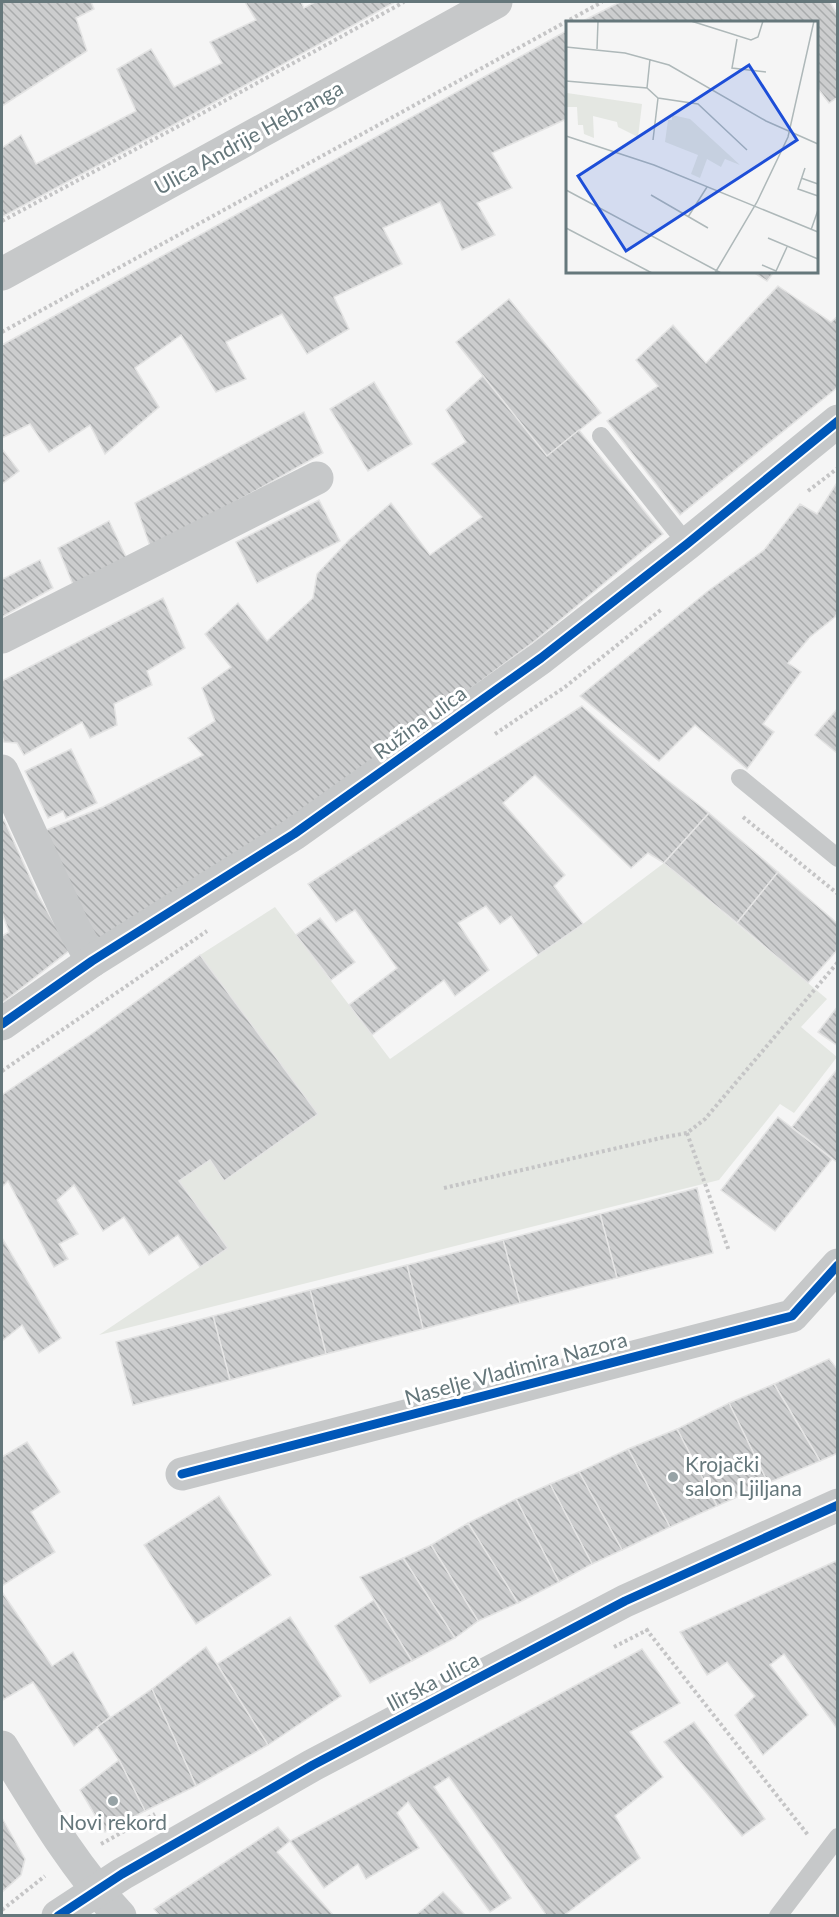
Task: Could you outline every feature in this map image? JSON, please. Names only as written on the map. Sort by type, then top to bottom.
[{"type":"street","name":"Ulica Andrije Hebranga","points":[[2,274],[496,2]]},
{"type":"street","name":"Ružina ulica","points":[[2,1024],[92,962],[294,834],[541,658],[687,544],[837,421]]},
{"type":"street","points":[[2,637],[317,478]]},
{"type":"street","points":[[2,771],[92,962]]},
{"type":"street","name":"Naselje Vladimira Nazora","points":[[182,1474],[792,1316],[837,1265]]},
{"type":"street","name":"Ilirska ulica","points":[[58,1916],[96,1890],[313,1765],[625,1601],[837,1505]]},
{"type":"street","points":[[2,1747],[72,1860],[120,1916]]},
{"type":"lane","points":[[601,436],[687,544]]},
{"type":"lane","points":[[740,778],[837,858]]},
{"type":"lane","points":[[778,1916],[837,1838]]},
{"type":"path","points":[[2,222],[404,2]]},
{"type":"path","points":[[567,21],[602,2]]},
{"type":"path","points":[[2,332],[566,22]]},
{"type":"path","points":[[743,817],[837,894]]},
{"type":"path","points":[[444,1188],[687,1133],[705,1119],[837,962]]},
{"type":"path","points":[[687,1133],[729,1251]]},
{"type":"path","points":[[625,1601],[823,1855]]},
{"type":"path","points":[[605,1651],[657,1625]]},
{"type":"shaded area","points":[[664,863],[827,999],[801,1027],[837,1057],[794,1113],[780,1104],[719,1180],[99,1335],[228,1248],[179,1181],[210,1160],[224,1181],[318,1114],[200,955],[275,907],[390,1059],[583,924]]},
{"type":"building","points":[[2,2],[91,2],[94,9],[76,18],[87,51],[2,106]]},
{"type":"building","points":[[245,2],[301,2],[304,8],[315,2],[395,2],[2,217],[2,148],[21,135],[36,164],[136,111],[117,69],[151,49],[174,87],[222,63],[210,42],[256,20]]},
{"type":"building","points":[[620,2],[830,2],[838,15],[838,97],[829,103],[818,89],[818,21],[583,21]]},
{"type":"building","points":[[566,31],[566,124],[564,120],[492,153],[512,188],[477,203],[495,235],[462,250],[440,202],[383,228],[402,264],[334,297],[349,329],[307,354],[282,314],[226,342],[246,379],[216,392],[181,335],[135,368],[159,407],[105,454],[90,425],[49,452],[30,424],[2,438],[2,345]]},
{"type":"building","points":[[755,273],[773,273],[767,281]]},
{"type":"building","points":[[778,286],[831,322],[838,316],[838,387],[680,515],[607,421],[658,386],[636,360],[673,325],[706,363]]},
{"type":"building","points":[[509,299],[601,413],[547,456],[456,342]]},
{"type":"building","points":[[483,376],[547,456],[579,430],[663,534],[536,640],[338,788],[97,945],[44,831],[103,807],[203,755],[188,738],[215,721],[202,688],[231,667],[205,634],[238,603],[267,641],[313,598],[317,574],[349,540],[391,503],[430,555],[482,517],[432,464],[466,442],[446,410]]},
{"type":"building","points":[[374,382],[412,444],[368,471],[330,409]]},
{"type":"building","points":[[304,412],[323,453],[151,549],[135,503]]},
{"type":"building","points":[[2,449],[19,471],[2,484]]},
{"type":"building","points":[[838,481],[838,612],[810,637],[788,663],[801,672],[763,724],[774,732],[747,769],[695,725],[659,761],[580,696],[708,591],[764,550],[800,504],[817,514]]},
{"type":"building","points":[[319,500],[340,541],[257,583],[236,542]]},
{"type":"building","points":[[109,521],[127,559],[74,587],[58,548]]},
{"type":"building","points":[[40,560],[53,588],[2,617],[2,576],[3,579]]},
{"type":"building","points":[[163,598],[185,648],[147,671],[152,685],[114,704],[117,725],[90,738],[82,722],[24,755],[17,743],[4,742],[2,736],[2,681]]},
{"type":"building","points":[[582,706],[652,768],[709,813],[664,863],[648,853],[631,868],[535,775],[503,803],[565,875],[554,886],[583,924],[538,955],[511,916],[500,924],[486,906],[458,923],[489,970],[455,996],[444,980],[372,1035],[349,1005],[397,968],[355,910],[336,922],[308,884]]},
{"type":"building","points":[[838,708],[838,754],[815,735]]},
{"type":"building","points":[[71,749],[97,803],[66,818],[63,811],[48,818],[25,771]]},
{"type":"building","points":[[709,813],[778,872],[737,923],[664,863]]},
{"type":"building","points":[[4,820],[39,897],[70,950],[2,1003],[2,936],[9,932],[2,913],[2,821]]},
{"type":"building","points":[[778,872],[838,924],[838,949],[808,983],[737,923]]},
{"type":"building","points":[[320,918],[355,962],[331,980],[296,935]]},
{"type":"building","points":[[200,955],[318,1114],[224,1181],[210,1160],[179,1181],[228,1248],[200,1267],[178,1235],[149,1255],[124,1217],[103,1231],[74,1185],[57,1200],[78,1234],[59,1244],[68,1259],[54,1267],[8,1181],[2,1187],[2,1095],[93,1033]]},
{"type":"building","points":[[838,1006],[838,1046],[818,1032]]},
{"type":"building","points":[[838,1068],[838,1163],[792,1127]]},
{"type":"building","points":[[778,1117],[832,1159],[775,1231],[721,1190]]},
{"type":"building","points":[[697,1188],[713,1253],[617,1278],[600,1214]]},
{"type":"building","points":[[600,1214],[617,1278],[520,1303],[503,1240]]},
{"type":"building","points":[[2,1238],[61,1338],[39,1353],[22,1325],[2,1341]]},
{"type":"building","points":[[503,1240],[520,1303],[423,1329],[407,1265]]},
{"type":"building","points":[[407,1265],[423,1329],[326,1354],[310,1290]]},
{"type":"building","points":[[310,1290],[326,1354],[230,1380],[213,1316]]},
{"type":"building","points":[[213,1316],[230,1380],[133,1405],[116,1342]]},
{"type":"building","points":[[829,1359],[838,1370],[838,1453],[820,1461],[774,1384]]},
{"type":"building","points":[[774,1384],[820,1461],[768,1483],[729,1403]]},
{"type":"building","points":[[729,1403],[768,1483],[717,1506],[677,1429]]},
{"type":"building","name":"Krojački salon Ljiljana","points":[[677,1429],[717,1506],[670,1527],[628,1449]]},
{"type":"building","points":[[27,1442],[60,1492],[31,1512],[55,1552],[2,1586],[2,1457]]},
{"type":"building","points":[[628,1449],[670,1527],[622,1550],[579,1472]]},
{"type":"building","points":[[579,1472],[622,1550],[592,1564],[550,1484]]},
{"type":"building","points":[[550,1484],[592,1564],[559,1582],[516,1499]]},
{"type":"building","points":[[219,1496],[271,1575],[196,1624],[144,1545]]},
{"type":"building","points":[[516,1499],[559,1582],[518,1603],[468,1523]]},
{"type":"building","points":[[468,1523],[518,1603],[478,1621],[431,1545]]},
{"type":"building","points":[[431,1545],[478,1621],[455,1638],[403,1558]]},
{"type":"building","points":[[403,1558],[455,1638],[412,1661],[360,1577]]},
{"type":"building","points":[[838,1560],[838,1730],[784,1654],[770,1665],[808,1715],[763,1755],[735,1715],[755,1696],[727,1662],[707,1675],[680,1632]]},
{"type":"building","points":[[2,1592],[52,1666],[73,1652],[110,1717],[74,1746],[33,1682],[3,1700]]},
{"type":"building","points":[[374,1600],[412,1661],[370,1683],[335,1626]]},
{"type":"building","points":[[290,1617],[341,1696],[268,1745],[217,1664]]},
{"type":"building","points":[[206,1647],[268,1745],[196,1786],[152,1689]]},
{"type":"building","points":[[642,1649],[680,1703],[630,1732],[663,1777],[615,1816],[640,1858],[563,1916],[547,1916],[449,1777],[434,1787],[511,1898],[490,1912],[408,1802],[397,1813],[419,1848],[366,1879],[358,1864],[324,1888],[290,1841]]},
{"type":"building","points":[[152,1689],[196,1786],[145,1811],[119,1760],[97,1727]]},
{"type":"building","points":[[694,1722],[765,1819],[742,1836],[664,1742]]},
{"type":"building","name":"Novi rekord","points":[[119,1760],[145,1811],[105,1832],[80,1790]]},
{"type":"building","points":[[2,1818],[25,1859],[21,1875],[2,1892]]},
{"type":"building","points":[[278,1827],[290,1841],[277,1852],[334,1916],[160,1916],[154,1909]]},
{"type":"building","points":[[443,1892],[466,1916],[415,1916]]},
{"type":"cycle path","points":[[2,1024],[92,961],[294,834],[541,658],[687,544],[838,421]]},
{"type":"cycle path","points":[[182,1474],[792,1316],[838,1265]]},
{"type":"cycle path","points":[[58,1916],[122,1874],[313,1765],[625,1601],[838,1505]]},
{"type":"place","name":"Krojački salon Ljiljana","points":[[673,1477]]},
{"type":"place","name":"Novi rekord","points":[[113,1801]]}]
